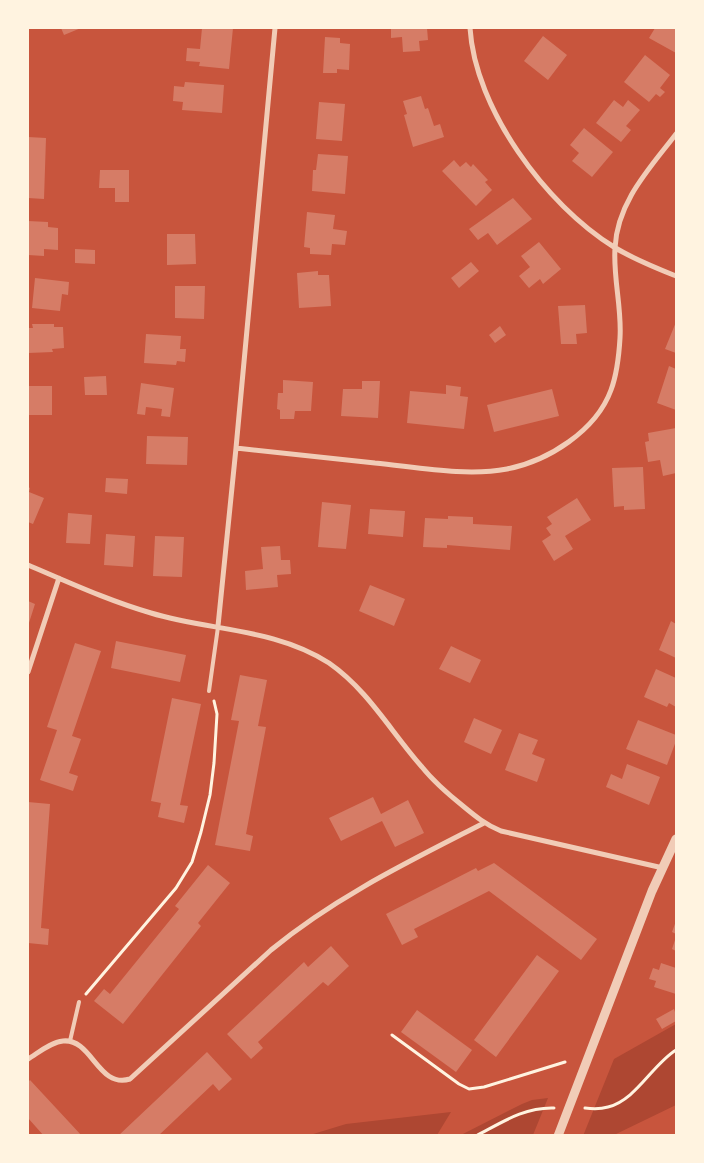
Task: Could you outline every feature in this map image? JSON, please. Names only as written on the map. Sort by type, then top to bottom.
[{"type":"street","points":[[218,626],[275,28]]},
{"type":"street","points":[[470,28],[477,70],[490,104],[513,143],[536,175],[588,229],[615,248],[676,276]]},
{"type":"street","points":[[236,448],[438,470],[478,472],[507,469],[541,458],[568,443],[594,419],[611,391],[618,359],[620,332],[615,248],[619,221],[628,198],[676,134]]},
{"type":"street","points":[[28,565],[151,613],[182,621],[265,636],[296,646],[329,663],[354,685],[375,706],[420,766],[440,787],[484,824],[500,831],[663,868]]},
{"type":"street","points":[[28,672],[59,578]]},
{"type":"street","points":[[28,1059],[59,1042],[70,1041],[79,1045],[111,1078],[120,1082],[130,1080],[294,930],[360,888],[484,824]]},
{"type":"street","points":[[558,1136],[652,891],[676,842]]},
{"type":"lane","points":[[208,692],[218,626]]},
{"type":"lane","points":[[70,1041],[79,1002]]},
{"type":"path","points":[[79,1002],[176,888],[192,862],[202,832],[214,763],[217,714],[215,702],[208,692]]},
{"type":"path","points":[[392,1035],[459,1084],[469,1088],[484,1087],[564,1062]]},
{"type":"path","points":[[590,1108],[609,1107],[626,1098],[658,1064],[676,1050]]},
{"type":"path","points":[[476,1136],[519,1114],[533,1109],[547,1108]]},
{"type":"shaded area","points":[[676,1024],[676,1105],[614,1135],[583,1136],[614,1059]]},
{"type":"shaded area","points":[[548,1098],[533,1135],[459,1136],[522,1104],[532,1100]]},
{"type":"shaded area","points":[[451,1112],[437,1135],[310,1135],[346,1124]]},
{"type":"building","points":[[61,28],[81,28],[64,35]]},
{"type":"building","points":[[202,28],[233,28],[229,69],[199,66],[200,62],[186,61],[187,48],[200,49]]},
{"type":"building","points":[[391,28],[427,28],[428,40],[419,41],[420,51],[403,52],[402,37],[391,38]]},
{"type":"building","points":[[655,28],[676,28],[676,53],[649,38]]},
{"type":"building","points":[[543,36],[567,55],[548,80],[524,61]]},
{"type":"building","points":[[325,37],[340,38],[340,43],[350,44],[349,70],[337,69],[337,73],[323,73]]},
{"type":"building","points":[[645,55],[670,75],[660,88],[665,92],[660,97],[656,94],[649,102],[624,82]]},
{"type":"building","points":[[185,82],[224,85],[222,113],[182,110],[183,102],[173,101],[174,86],[184,87]]},
{"type":"building","points":[[421,96],[425,109],[428,108],[434,126],[440,124],[444,137],[413,147],[404,115],[407,114],[403,101]]},
{"type":"building","points":[[614,100],[623,107],[628,100],[640,110],[626,126],[631,130],[621,142],[596,123]]},
{"type":"building","points":[[319,102],[345,104],[342,141],[316,139]]},
{"type":"building","points":[[584,128],[613,152],[592,177],[572,161],[579,153],[570,145]]},
{"type":"building","points":[[28,137],[46,138],[44,199],[28,198]]},
{"type":"building","points":[[318,154],[348,156],[345,194],[312,191],[313,170],[316,170]]},
{"type":"building","points":[[454,160],[460,167],[466,162],[471,167],[473,164],[488,180],[485,182],[492,190],[476,206],[442,171]]},
{"type":"building","points":[[100,170],[129,170],[129,202],[115,202],[115,188],[99,188]]},
{"type":"building","points":[[513,198],[532,219],[497,245],[488,233],[478,240],[469,229]]},
{"type":"building","points":[[307,212],[335,215],[333,229],[347,231],[345,245],[332,244],[331,255],[310,254],[310,248],[304,247]]},
{"type":"building","points":[[28,221],[48,222],[48,227],[58,228],[58,250],[44,249],[44,256],[28,255]]},
{"type":"building","points":[[167,234],[195,234],[196,264],[167,265]]},
{"type":"building","points":[[539,242],[561,269],[543,284],[540,279],[529,288],[519,276],[530,267],[521,256]]},
{"type":"building","points":[[75,249],[95,250],[95,264],[75,263]]},
{"type":"building","points":[[471,262],[479,271],[459,288],[451,278]]},
{"type":"building","points":[[318,271],[318,275],[329,275],[331,306],[299,308],[297,273]]},
{"type":"building","points":[[35,278],[69,282],[68,295],[62,294],[60,311],[32,308]]},
{"type":"building","points":[[175,286],[205,286],[204,319],[175,318]]},
{"type":"building","points":[[585,305],[587,333],[576,334],[577,344],[561,344],[558,306]]},
{"type":"building","points":[[676,322],[676,353],[665,349]]},
{"type":"building","points":[[32,324],[54,324],[54,327],[63,327],[64,348],[52,349],[53,352],[28,353],[28,328],[33,328]]},
{"type":"building","points":[[500,326],[506,335],[495,343],[489,335]]},
{"type":"building","points":[[146,334],[181,336],[180,349],[186,349],[185,362],[177,361],[176,365],[144,363]]},
{"type":"building","points":[[669,366],[676,369],[676,410],[657,403]]},
{"type":"building","points":[[106,376],[107,395],[85,395],[84,377]]},
{"type":"building","points":[[283,380],[313,382],[311,411],[295,411],[294,419],[280,419],[280,410],[277,409],[278,393],[283,393]]},
{"type":"building","points":[[362,381],[380,381],[378,418],[341,416],[343,389],[362,389]]},
{"type":"building","points":[[141,383],[174,388],[170,417],[161,416],[162,409],[146,407],[145,415],[137,414]]},
{"type":"building","points":[[446,385],[461,387],[460,396],[468,397],[464,429],[407,423],[410,391],[446,394]]},
{"type":"building","points":[[28,386],[52,386],[52,415],[28,415]]},
{"type":"building","points":[[552,389],[559,416],[494,432],[487,405]]},
{"type":"building","points":[[676,428],[676,473],[663,476],[660,460],[648,462],[645,442],[649,441],[648,433]]},
{"type":"building","points":[[147,436],[188,437],[187,465],[146,464]]},
{"type":"building","points":[[643,467],[645,509],[624,510],[624,506],[614,507],[612,468]]},
{"type":"building","points":[[106,478],[128,479],[127,494],[105,492]]},
{"type":"building","points":[[28,487],[30,488],[29,492],[44,498],[33,524],[28,522]]},
{"type":"building","points":[[577,498],[591,520],[565,536],[573,549],[554,561],[542,541],[551,535],[546,528],[552,524],[547,517]]},
{"type":"building","points":[[322,502],[351,505],[346,549],[318,547]]},
{"type":"building","points":[[370,509],[405,511],[403,537],[368,534]]},
{"type":"building","points":[[68,513],[92,515],[90,544],[66,543]]},
{"type":"building","points":[[448,516],[473,517],[473,524],[512,526],[510,550],[447,545],[447,548],[423,547],[425,518],[448,519]]},
{"type":"building","points":[[106,534],[135,536],[133,567],[104,565]]},
{"type":"building","points":[[155,536],[184,537],[182,577],[153,576]]},
{"type":"building","points":[[280,546],[281,560],[290,560],[291,574],[277,575],[278,587],[246,590],[245,571],[263,569],[261,547]]},
{"type":"building","points":[[370,585],[405,599],[394,626],[359,611]]},
{"type":"building","points":[[28,601],[35,604],[28,626]]},
{"type":"building","points":[[671,621],[676,624],[676,658],[659,650]]},
{"type":"building","points":[[116,641],[186,655],[180,682],[111,668]]},
{"type":"building","points":[[75,643],[101,651],[72,736],[81,739],[69,773],[78,776],[73,791],[40,780],[57,730],[47,727]]},
{"type":"building","points":[[451,646],[481,660],[470,683],[439,669]]},
{"type":"building","points":[[656,669],[676,678],[676,707],[669,703],[667,707],[644,697]]},
{"type":"building","points":[[240,675],[267,680],[258,726],[266,727],[246,834],[253,836],[250,851],[215,845],[239,721],[231,720]]},
{"type":"building","points":[[172,698],[201,704],[180,805],[188,806],[184,823],[158,817],[161,803],[151,801]]},
{"type":"building","points":[[474,718],[502,730],[491,754],[464,742]]},
{"type":"building","points":[[638,720],[676,735],[676,741],[667,765],[626,749]]},
{"type":"building","points":[[519,733],[538,740],[532,754],[545,759],[537,782],[505,770]]},
{"type":"building","points":[[627,764],[660,777],[649,805],[606,787],[611,774],[622,779]]},
{"type":"building","points":[[373,797],[381,814],[408,800],[424,833],[395,847],[382,821],[341,841],[329,818]]},
{"type":"building","points":[[28,802],[50,804],[41,928],[49,929],[48,945],[28,943]]},
{"type":"building","points":[[494,863],[597,939],[581,960],[489,891],[414,929],[418,937],[402,945],[386,914],[476,868],[478,871]]},
{"type":"building","points":[[208,865],[230,883],[198,923],[201,926],[123,1024],[94,1001],[104,989],[110,994],[179,909],[175,906]]},
{"type":"building","points":[[676,921],[676,934],[672,932]]},
{"type":"building","points":[[676,937],[676,951],[672,949]]},
{"type":"building","points":[[331,946],[349,966],[328,986],[323,982],[258,1042],[263,1048],[251,1059],[227,1034],[304,962],[308,967]]},
{"type":"building","points":[[537,955],[559,971],[496,1057],[474,1040]]},
{"type":"building","points":[[661,963],[676,968],[676,994],[654,987],[656,981],[649,979],[653,968],[659,970]]},
{"type":"building","points":[[674,1009],[676,1021],[662,1029],[656,1019]]},
{"type":"building","points":[[417,1010],[472,1050],[456,1072],[401,1032]]},
{"type":"building","points":[[207,1052],[232,1079],[219,1091],[213,1084],[158,1136],[118,1136]]},
{"type":"building","points":[[30,1080],[82,1136],[44,1136],[28,1118],[28,1082]]}]
